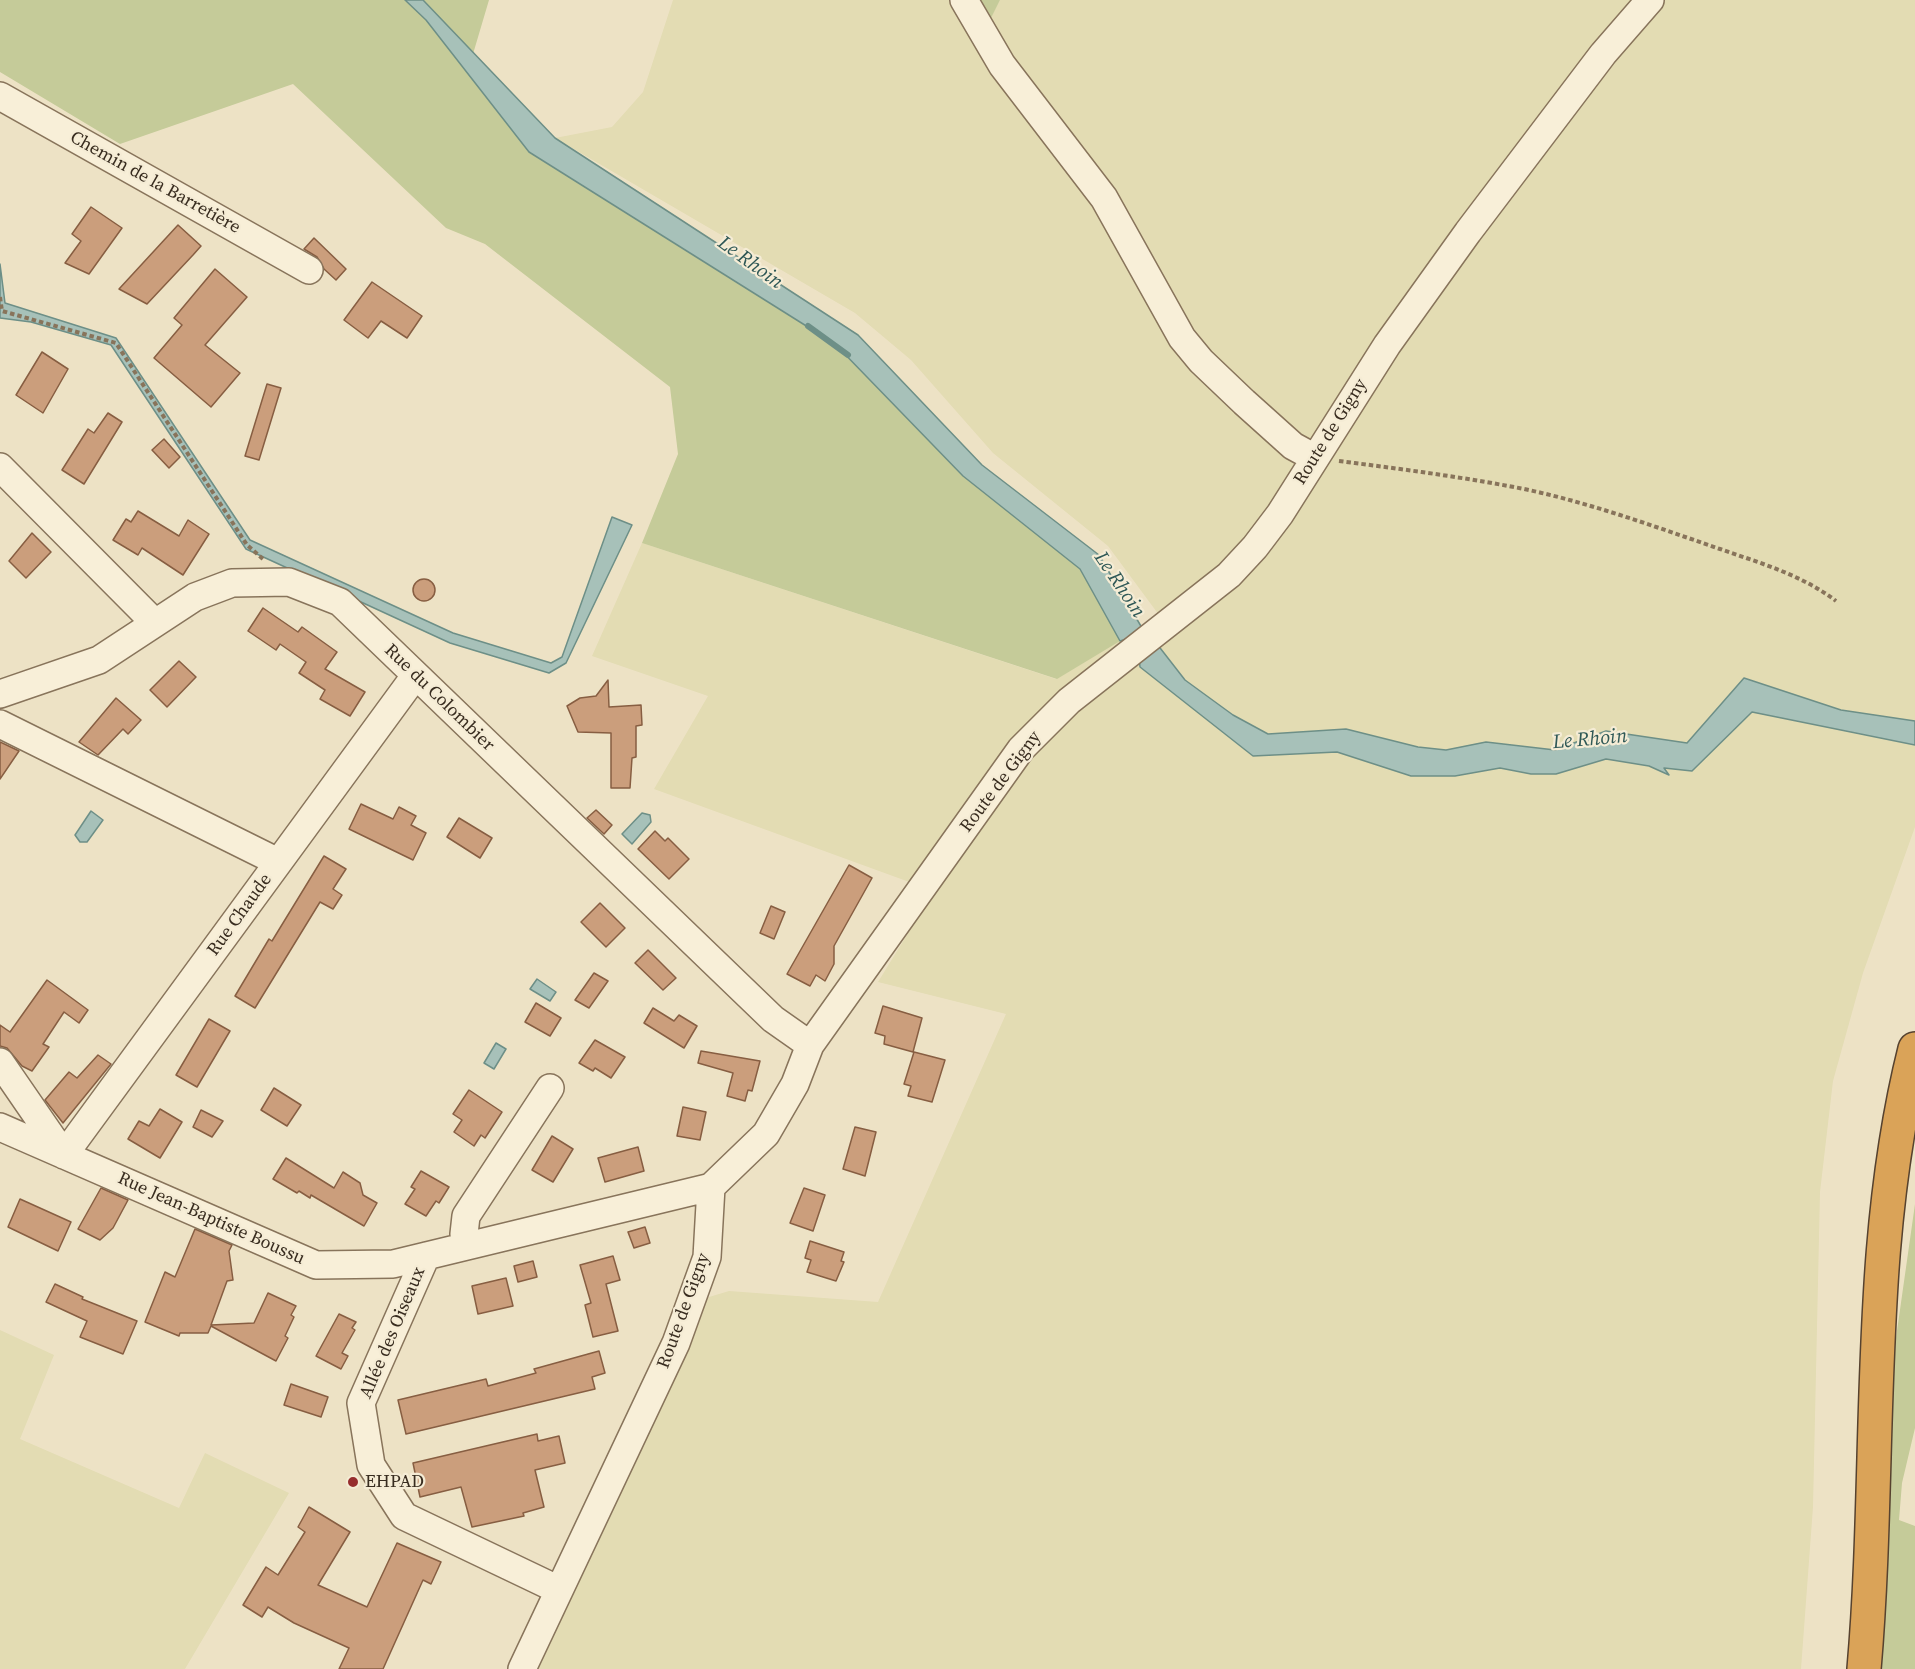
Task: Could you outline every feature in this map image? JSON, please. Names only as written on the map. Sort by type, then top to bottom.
[{"type":"highway","points":[[1864,1669],[1884,1239],[1899,1128],[1915,1049]]},
{"type":"street","points":[[964,0],[1002,64],[1104,198],[1182,338],[1215,375],[1293,446],[1315,458]]},
{"type":"street","name":"Route de Gigny","points":[[522,1669],[676,1343],[707,1257],[711,1187],[766,1134],[795,1084],[810,1045],[1021,749],[1069,701],[1228,575],[1255,548],[1280,514],[1387,345],[1468,232],[1596,63],[1650,0]]},
{"type":"street","name":"Chemin de la Barretière","points":[[0,96],[309,270]]},
{"type":"street","points":[[0,467],[154,622]]},
{"type":"street","name":"Rue du Colombier","points":[[0,694],[99,660],[195,597],[232,583],[289,582],[340,602],[773,1018],[810,1045]]},
{"type":"street","name":"Rue Chaude","points":[[64,1155],[415,676]]},
{"type":"street","points":[[0,724],[278,862]]},
{"type":"street","points":[[0,1062],[64,1155]]},
{"type":"street","points":[[466,1246],[464,1234],[466,1216],[550,1088]]},
{"type":"street","name":"Rue Jean-Baptiste Boussu","points":[[0,1127],[316,1265],[393,1264],[711,1187]]},
{"type":"street","name":"Allée des Oiseaux","points":[[426,1256],[361,1403],[371,1465],[407,1517],[559,1590]]},
{"type":"path","points":[[0,297],[2,311],[116,343],[248,545],[289,582]]},
{"type":"path","points":[[1315,458],[1465,479],[1563,499],[1673,532],[1785,572],[1824,591],[1836,601]]},
{"type":"shaded area","points":[[673,0],[975,0],[988,23],[1000,0],[1915,0],[1915,827],[1863,973],[1833,1081],[1820,1192],[1813,1507],[1801,1669],[511,1669],[676,1307],[729,1291],[878,1302],[1006,1014],[878,982],[934,891],[654,789],[708,696],[592,656],[642,543],[1056,679],[1159,615],[1108,546],[993,453],[911,360],[855,313],[555,138],[612,127],[643,92]]},
{"type":"shaded area","points":[[0,1330],[54,1355],[20,1439],[179,1508],[205,1453],[289,1493],[185,1669],[0,1669]]},
{"type":"green space","points":[[0,0],[405,0],[426,20],[529,152],[835,344],[963,476],[1080,569],[1120,641],[1057,679],[642,543],[678,454],[670,387],[485,244],[446,228],[293,84],[120,144],[0,72]]},
{"type":"green space","points":[[423,0],[489,0],[473,54]]},
{"type":"green space","points":[[975,0],[1000,0],[988,24]]},
{"type":"green space","points":[[1915,1204],[1915,1428],[1902,1483],[1899,1520],[1915,1526],[1915,1669],[1878,1669],[1894,1352]]},
{"type":"water","points":[[405,0],[423,0],[555,138],[858,335],[982,465],[1099,555],[1145,633],[1120,641],[1080,569],[963,476],[835,344],[529,152],[426,20]]},
{"type":"water","points":[[0,264],[5,303],[116,338],[250,540],[453,633],[551,663],[562,657],[612,517],[632,525],[566,663],[549,673],[450,643],[246,549],[111,345],[31,322],[0,318]]},
{"type":"water","points":[[1157,644],[1185,680],[1233,715],[1268,734],[1346,729],[1418,747],[1446,750],[1486,742],[1555,750],[1606,731],[1687,743],[1744,678],[1841,710],[1915,721],[1915,745],[1752,712],[1692,771],[1664,768],[1669,775],[1649,766],[1606,759],[1556,774],[1531,774],[1500,768],[1455,776],[1411,776],[1337,752],[1253,756],[1140,667],[1139,657]]},
{"type":"water","points":[[91,811],[103,820],[87,842],[80,842],[75,835]]},
{"type":"water","points":[[642,813],[650,815],[651,822],[632,844],[622,834]]},
{"type":"water","points":[[537,979],[556,992],[550,1001],[530,989]]},
{"type":"water","points":[[496,1043],[506,1049],[494,1069],[484,1063]]},
{"type":"building","points":[[91,207],[122,228],[89,274],[65,263],[81,241],[72,234]]},
{"type":"building","points":[[178,225],[201,246],[193,255],[147,304],[119,289]]},
{"type":"building","points":[[314,238],[346,269],[336,280],[324,269],[317,257],[304,249]]},
{"type":"building","points":[[215,269],[247,297],[205,345],[240,373],[211,407],[154,358],[182,325],[174,318]]},
{"type":"building","points":[[372,282],[422,316],[407,338],[381,321],[368,338],[344,320]]},
{"type":"building","points":[[42,352],[68,369],[43,413],[16,395]]},
{"type":"building","points":[[267,384],[281,388],[259,460],[245,456]]},
{"type":"building","points":[[108,413],[122,422],[84,484],[62,470],[88,429],[94,433]]},
{"type":"building","points":[[164,439],[180,457],[169,468],[152,450]]},
{"type":"building","points":[[138,511],[179,536],[188,520],[209,534],[183,575],[142,548],[138,555],[113,540],[126,519],[131,522]]},
{"type":"building","points":[[32,533],[51,552],[26,578],[9,561]]},
{"type":"building","points":[[424,579],[432,582],[435,590],[432,598],[424,601],[416,598],[413,590],[416,582]]},
{"type":"building","points":[[263,608],[298,632],[302,627],[337,652],[325,669],[365,692],[350,716],[320,699],[325,690],[299,673],[306,662],[280,644],[276,650],[248,631]]},
{"type":"building","points":[[179,661],[196,677],[167,707],[150,690]]},
{"type":"building","points":[[608,680],[609,707],[641,705],[642,725],[636,726],[636,757],[632,758],[630,788],[611,788],[611,733],[578,732],[567,706],[580,698],[596,696]]},
{"type":"building","points":[[116,698],[141,720],[128,734],[123,729],[98,755],[79,742]]},
{"type":"building","points":[[0,742],[19,751],[0,779]]},
{"type":"building","points":[[361,804],[393,819],[399,807],[416,816],[411,825],[426,833],[413,860],[349,829]]},
{"type":"building","points":[[596,810],[612,825],[604,834],[587,818]]},
{"type":"building","points":[[459,818],[492,838],[480,858],[447,837]]},
{"type":"building","points":[[655,831],[665,841],[668,838],[689,859],[669,879],[638,849]]},
{"type":"building","points":[[324,856],[346,869],[333,889],[342,895],[333,909],[320,902],[255,1008],[235,996],[269,939],[272,941]]},
{"type":"building","points":[[849,865],[872,878],[834,946],[834,964],[825,981],[816,975],[810,986],[787,974]]},
{"type":"building","points":[[600,903],[625,928],[606,947],[581,922]]},
{"type":"building","points":[[771,906],[785,912],[774,939],[760,933]]},
{"type":"building","points":[[648,950],[676,978],[663,990],[635,963]]},
{"type":"building","points":[[594,973],[608,981],[589,1008],[575,1000]]},
{"type":"building","points":[[47,980],[88,1010],[79,1023],[64,1012],[43,1044],[49,1047],[32,1071],[22,1066],[7,1048],[0,1046],[0,1025],[10,1032]]},
{"type":"building","points":[[536,1003],[561,1018],[550,1036],[525,1022]]},
{"type":"building","points":[[883,1006],[922,1018],[913,1052],[884,1044],[885,1036],[875,1033]]},
{"type":"building","points":[[653,1008],[674,1021],[679,1015],[697,1026],[684,1048],[644,1023]]},
{"type":"building","points":[[209,1019],[230,1031],[197,1087],[176,1075]]},
{"type":"building","points":[[595,1040],[625,1057],[611,1078],[595,1068],[593,1071],[579,1063]]},
{"type":"building","points":[[701,1051],[760,1061],[752,1091],[748,1090],[745,1101],[727,1096],[733,1073],[698,1063]]},
{"type":"building","points":[[914,1052],[945,1060],[932,1102],[908,1096],[911,1086],[904,1084]]},
{"type":"building","points":[[98,1055],[111,1064],[63,1123],[45,1100],[69,1072],[77,1078]]},
{"type":"building","points":[[274,1088],[301,1105],[287,1126],[261,1110]]},
{"type":"building","points":[[469,1090],[502,1112],[485,1138],[481,1135],[474,1146],[454,1132],[462,1120],[453,1114]]},
{"type":"building","points":[[683,1107],[706,1112],[700,1140],[677,1136]]},
{"type":"building","points":[[160,1109],[182,1122],[160,1158],[128,1139],[139,1121],[149,1126]]},
{"type":"building","points":[[201,1110],[223,1121],[212,1137],[193,1127]]},
{"type":"building","points":[[855,1127],[876,1132],[865,1176],[843,1169]]},
{"type":"building","points":[[552,1136],[573,1149],[553,1182],[532,1170]]},
{"type":"building","points":[[638,1147],[644,1171],[605,1182],[598,1158]]},
{"type":"building","points":[[286,1158],[334,1188],[343,1172],[360,1183],[363,1195],[377,1203],[364,1226],[311,1195],[310,1198],[299,1191],[297,1193],[273,1179]]},
{"type":"building","points":[[421,1171],[449,1187],[439,1203],[436,1201],[426,1216],[405,1204],[415,1189],[411,1187]]},
{"type":"building","points":[[101,1188],[128,1200],[113,1228],[100,1240],[78,1229]]},
{"type":"building","points":[[804,1188],[825,1195],[813,1231],[790,1223]]},
{"type":"building","points":[[20,1199],[71,1222],[58,1251],[8,1227]]},
{"type":"building","points":[[645,1227],[650,1243],[634,1248],[628,1232]]},
{"type":"building","points":[[195,1229],[232,1245],[229,1251],[233,1280],[227,1281],[211,1325],[254,1323],[268,1293],[296,1306],[291,1315],[294,1317],[285,1336],[288,1338],[276,1361],[211,1326],[208,1333],[180,1333],[179,1336],[145,1322],[165,1272],[175,1277]]},
{"type":"building","points":[[810,1241],[844,1252],[841,1261],[844,1262],[836,1281],[807,1272],[811,1260],[805,1258]]},
{"type":"building","points":[[613,1256],[620,1280],[606,1284],[618,1331],[593,1337],[585,1305],[591,1303],[580,1265]]},
{"type":"building","points":[[533,1261],[537,1277],[518,1282],[514,1266]]},
{"type":"building","points":[[506,1278],[513,1306],[478,1314],[472,1286]]},
{"type":"building","points":[[55,1284],[83,1297],[82,1299],[137,1321],[123,1354],[80,1337],[87,1321],[46,1302]]},
{"type":"building","points":[[339,1314],[356,1322],[352,1328],[355,1330],[342,1353],[348,1356],[341,1369],[316,1356]]},
{"type":"building","points":[[599,1351],[605,1373],[592,1377],[595,1389],[406,1434],[398,1400],[486,1379],[488,1386],[536,1373],[534,1369]]},
{"type":"building","points":[[291,1384],[328,1397],[321,1417],[284,1405]]},
{"type":"building","points":[[537,1434],[538,1441],[559,1436],[565,1463],[535,1470],[544,1507],[523,1513],[524,1516],[472,1527],[461,1487],[420,1497],[413,1463]]},
{"type":"building","points":[[309,1507],[350,1532],[318,1585],[367,1607],[397,1543],[441,1562],[431,1584],[423,1580],[383,1669],[339,1669],[349,1648],[294,1623],[268,1607],[262,1617],[243,1605],[266,1567],[278,1575],[305,1532],[298,1527]]},
{"type":"waterway","name":"Le Rhoin","points":[[808,326],[848,355]]},
{"type":"place","name":"EHPAD","points":[[353,1482]]}]
